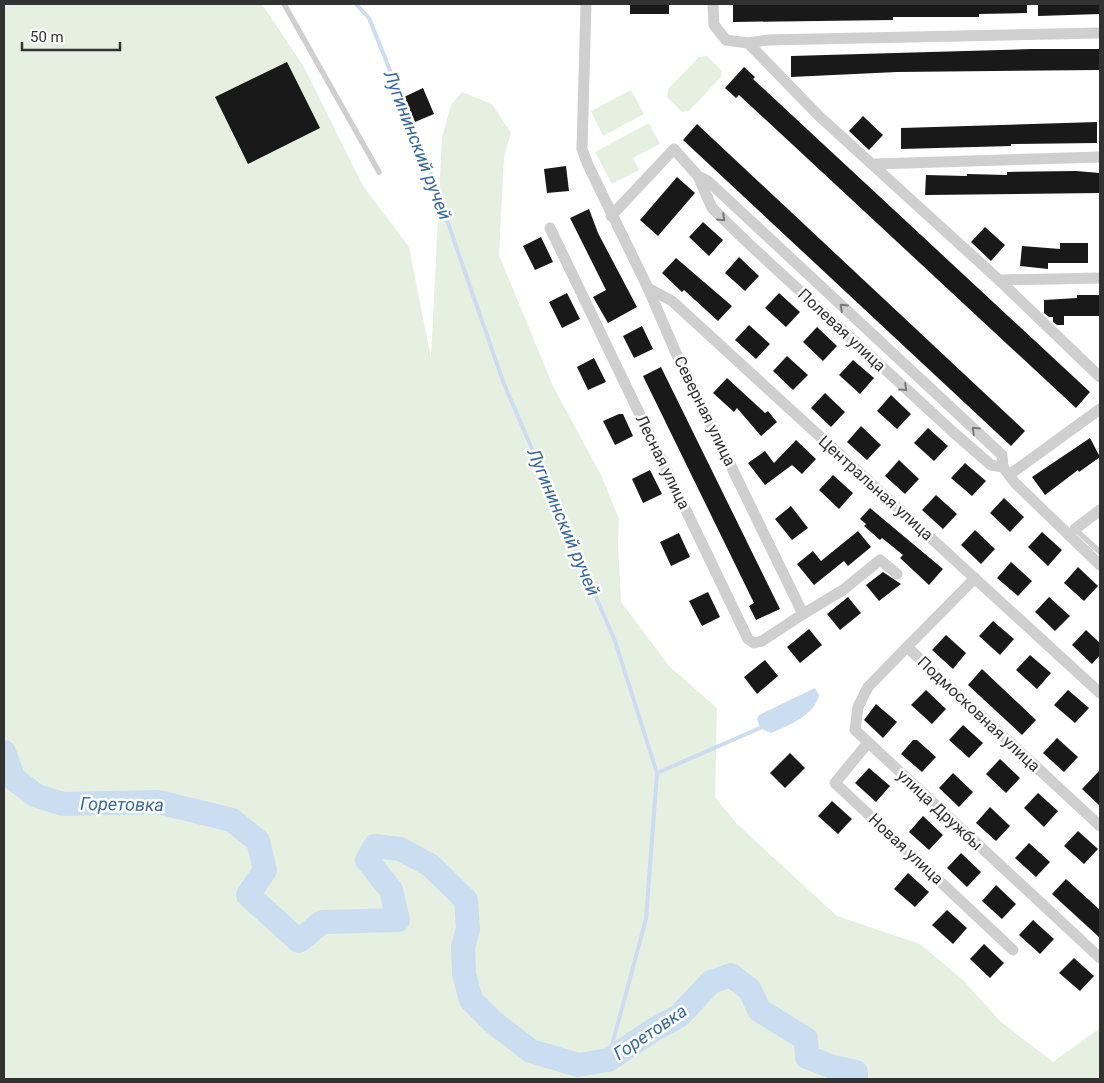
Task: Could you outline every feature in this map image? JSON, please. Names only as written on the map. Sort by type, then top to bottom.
[{"type":"street","name":"Северная улица","points":[[586,4],[582,149],[588,166],[648,288],[676,354],[803,614]]},
{"type":"street","points":[[713,4],[714,25],[726,40],[748,43],[767,40],[1100,33]]},
{"type":"street","points":[[748,43],[820,116],[875,164],[1000,280],[1100,377]]},
{"type":"street","name":"Полевая улица","points":[[611,216],[674,148],[698,176],[712,208],[847,336],[991,465],[1006,471],[1100,565]]},
{"type":"street","points":[[875,164],[1100,157]]},
{"type":"street","name":"Полевая улица","points":[[698,176],[708,181],[1002,455],[1006,471]]},
{"type":"street","name":"Лесная улица","points":[[550,228],[748,639],[754,642],[762,641],[803,614]]},
{"type":"street","points":[[1000,280],[1100,278]]},
{"type":"street","name":"Центральная улица","points":[[648,288],[672,301],[1100,693]]},
{"type":"street","points":[[847,336],[859,322]]},
{"type":"street","points":[[1006,471],[1100,409]]},
{"type":"street","points":[[1075,529],[1100,510]]},
{"type":"street","points":[[803,614],[843,590],[880,560],[897,574]]},
{"type":"street","name":"Подмосковная улица","points":[[975,578],[907,647],[1100,826]]},
{"type":"street","name":"улица Дружбы","points":[[907,647],[868,687],[858,707],[856,730],[868,744],[1100,958]]},
{"type":"street","name":"Новая улица","points":[[868,744],[835,783],[1013,950]]},
{"type":"lane","points":[[284,4],[379,172]]},
{"type":"lane","points":[[1075,529],[1100,552]]},
{"type":"green space","points":[[4,4],[262,4],[304,67],[363,186],[409,247],[431,358],[442,137],[451,105],[462,92],[492,104],[511,133],[504,158],[499,255],[553,386],[602,477],[619,519],[618,544],[621,602],[669,666],[717,708],[715,797],[736,823],[837,916],[920,944],[963,980],[1000,1021],[1053,1062],[1100,1028],[1100,1079],[4,1079]]},
{"type":"green space","points":[[707,56],[722,71],[721,77],[689,111],[682,112],[667,97],[668,89],[699,57]]},
{"type":"green space","points":[[631,90],[644,114],[603,136],[591,111]]},
{"type":"green space","points":[[649,123],[660,144],[633,158],[639,170],[612,184],[595,152]]},
{"type":"water","points":[[815,688],[819,695],[807,714],[771,733],[760,728],[757,719],[759,715]]},
{"type":"building","points":[[630,4],[669,4],[669,14],[630,14]]},
{"type":"building","points":[[733,4],[1027,4],[1027,13],[979,14],[979,17],[893,17],[893,20],[733,22]]},
{"type":"building","points":[[1038,4],[1100,4],[1100,14],[1038,16]]},
{"type":"building","points":[[1032,49],[1100,49],[1100,70],[897,72],[791,77],[791,56]]},
{"type":"building","points":[[287,62],[320,128],[248,164],[215,97]]},
{"type":"building","points":[[744,67],[755,77],[753,79],[1090,392],[1076,408],[739,95],[736,98],[725,88]]},
{"type":"building","points":[[423,88],[434,114],[415,122],[404,97]]},
{"type":"building","points":[[863,116],[883,135],[869,150],[849,131]]},
{"type":"building","points":[[1097,122],[1097,143],[1011,144],[1011,146],[901,149],[901,128]]},
{"type":"building","points":[[697,124],[1025,431],[1011,446],[683,140]]},
{"type":"building","points":[[566,166],[569,191],[547,193],[544,169]]},
{"type":"building","points":[[1076,171],[1100,173],[1100,193],[925,195],[926,175],[1007,175],[1007,172]]},
{"type":"building","points":[[677,177],[695,193],[658,236],[640,220]]},
{"type":"building","points":[[589,209],[598,233],[637,307],[608,323],[593,297],[606,290],[570,218]]},
{"type":"building","points":[[703,222],[723,240],[709,256],[689,237]]},
{"type":"building","points":[[985,227],[1005,245],[991,261],[971,242]]},
{"type":"building","points":[[541,237],[553,262],[535,270],[523,246]]},
{"type":"building","points":[[1060,243],[1088,243],[1088,263],[1048,263],[1048,269],[1020,266],[1022,246],[1060,249]]},
{"type":"building","points":[[739,257],[759,276],[745,291],[725,273]]},
{"type":"building","points":[[676,258],[732,306],[718,321],[662,273]]},
{"type":"building","points":[[567,293],[580,319],[562,328],[549,302]]},
{"type":"building","points":[[779,293],[800,312],[786,327],[765,308]]},
{"type":"building","points":[[1077,295],[1100,295],[1100,316],[1064,316],[1064,325],[1057,325],[1053,322],[1053,317],[1049,317],[1044,313],[1044,300],[1077,298]]},
{"type":"building","points":[[749,325],[770,344],[756,359],[735,340]]},
{"type":"building","points":[[642,326],[653,349],[634,358],[623,336]]},
{"type":"building","points":[[817,327],[837,346],[823,361],[803,342]]},
{"type":"building","points":[[787,356],[808,375],[793,390],[773,371]]},
{"type":"building","points":[[594,358],[606,382],[588,390],[577,367]]},
{"type":"building","points":[[853,360],[874,378],[860,394],[839,375]]},
{"type":"building","points":[[661,367],[780,609],[756,620],[749,606],[754,603],[643,376]]},
{"type":"building","points":[[727,378],[765,413],[768,411],[777,422],[761,436],[737,408],[734,412],[713,393]]},
{"type":"building","points":[[825,393],[845,412],[831,427],[811,408]]},
{"type":"building","points":[[891,395],[911,414],[897,429],[877,411]]},
{"type":"building","points":[[623,414],[633,436],[615,445],[603,421]]},
{"type":"building","points":[[861,426],[881,445],[867,460],[847,442]]},
{"type":"building","points":[[928,428],[948,446],[934,461],[914,443]]},
{"type":"building","points":[[1090,438],[1100,457],[1079,472],[1078,470],[1045,495],[1032,477]]},
{"type":"building","points":[[796,440],[816,459],[802,474],[792,465],[765,485],[748,463],[765,451],[774,463]]},
{"type":"building","points":[[899,460],[919,479],[905,494],[885,476]]},
{"type":"building","points":[[965,463],[986,481],[972,496],[951,478]]},
{"type":"building","points":[[650,470],[662,494],[643,503],[632,479]]},
{"type":"building","points":[[833,475],[853,493],[839,509],[819,490]]},
{"type":"building","points":[[936,495],[957,514],[943,529],[922,510]]},
{"type":"building","points":[[1004,498],[1024,517],[1010,532],[990,513]]},
{"type":"building","points":[[791,506],[808,528],[792,540],[775,519]]},
{"type":"building","points":[[870,508],[943,569],[929,585],[900,558],[903,555],[882,538],[880,540],[864,526],[866,524],[860,519]]},
{"type":"building","points":[[975,530],[995,549],[981,564],[961,545]]},
{"type":"building","points":[[858,531],[871,547],[848,566],[844,561],[814,585],[797,564],[813,551],[821,561]]},
{"type":"building","points":[[1042,532],[1062,550],[1048,566],[1028,547]]},
{"type":"building","points":[[679,533],[690,557],[671,566],[660,542]]},
{"type":"building","points":[[1011,562],[1032,581],[1018,596],[997,578]]},
{"type":"building","points":[[1078,567],[1098,586],[1084,601],[1064,583]]},
{"type":"building","points":[[883,572],[901,584],[879,601],[866,585]]},
{"type":"building","points":[[708,592],[720,617],[702,626],[689,601]]},
{"type":"building","points":[[848,597],[861,613],[840,630],[827,614]]},
{"type":"building","points":[[1049,597],[1070,616],[1055,631],[1035,612]]},
{"type":"building","points":[[993,621],[1014,639],[1000,655],[979,636]]},
{"type":"building","points":[[809,629],[822,645],[800,663],[787,647]]},
{"type":"building","points":[[1086,630],[1100,643],[1100,655],[1092,664],[1072,645]]},
{"type":"building","points":[[946,635],[966,653],[953,669],[932,650]]},
{"type":"building","points":[[1030,655],[1051,673],[1037,689],[1016,670]]},
{"type":"building","points":[[765,660],[778,676],[757,694],[744,677]]},
{"type":"building","points":[[982,669],[1036,720],[1022,735],[968,685]]},
{"type":"building","points":[[926,690],[946,709],[932,724],[911,705]]},
{"type":"building","points":[[1068,690],[1089,708],[1075,723],[1054,705]]},
{"type":"building","points":[[876,704],[897,722],[883,738],[864,720]]},
{"type":"building","points":[[963,725],[983,743],[969,758],[949,740]]},
{"type":"building","points":[[1057,738],[1078,757],[1064,772],[1043,753]]},
{"type":"building","points":[[913,740],[917,740],[936,757],[922,772],[901,754]]},
{"type":"building","points":[[790,753],[805,768],[785,788],[770,773]]},
{"type":"building","points":[[1000,759],[1020,778],[1006,793],[986,774]]},
{"type":"building","points":[[869,768],[890,786],[876,802],[855,783]]},
{"type":"building","points":[[1100,770],[1100,806],[1082,789]]},
{"type":"building","points":[[953,773],[973,792],[959,807],[939,788]]},
{"type":"building","points":[[1038,793],[1058,811],[1044,827],[1024,808]]},
{"type":"building","points":[[832,801],[852,819],[838,834],[818,816]]},
{"type":"building","points":[[990,807],[1010,826],[996,841],[976,823]]},
{"type":"building","points":[[923,816],[943,835],[929,850],[909,832]]},
{"type":"building","points":[[1078,831],[1098,849],[1084,864],[1064,846]]},
{"type":"building","points":[[1029,843],[1050,862],[1036,877],[1015,858]]},
{"type":"building","points":[[961,853],[981,872],[967,887],[947,868]]},
{"type":"building","points":[[908,873],[929,892],[915,907],[894,889]]},
{"type":"building","points":[[1066,879],[1100,910],[1100,938],[1052,894]]},
{"type":"building","points":[[996,885],[1016,904],[1002,919],[982,901]]},
{"type":"building","points":[[947,910],[967,928],[953,944],[932,925]]},
{"type":"building","points":[[1033,920],[1054,939],[1040,954],[1019,935]]},
{"type":"building","points":[[984,944],[1004,963],[990,978],[970,959]]},
{"type":"building","points":[[1074,958],[1094,976],[1080,991],[1059,973]]},
{"type":"waterway","name":"Лугининский ручей","points":[[356,4],[369,18],[426,160],[504,384],[615,641],[657,773],[646,919],[608,1060]]},
{"type":"waterway","points":[[657,773],[760,728]]},
{"type":"waterway","name":"Горетовка","points":[[4,752],[14,779],[37,796],[63,804],[158,802],[232,820],[258,841],[265,870],[248,895],[299,941],[322,922],[398,920],[391,890],[367,860],[375,846],[400,849],[430,865],[466,900],[468,929],[463,947],[464,974],[471,1000],[493,1022],[531,1051],[578,1065],[608,1060],[655,1029],[679,1016],[711,982],[731,975],[750,990],[759,1010],[806,1039],[807,1057],[833,1067],[856,1072],[856,1079]]}]
